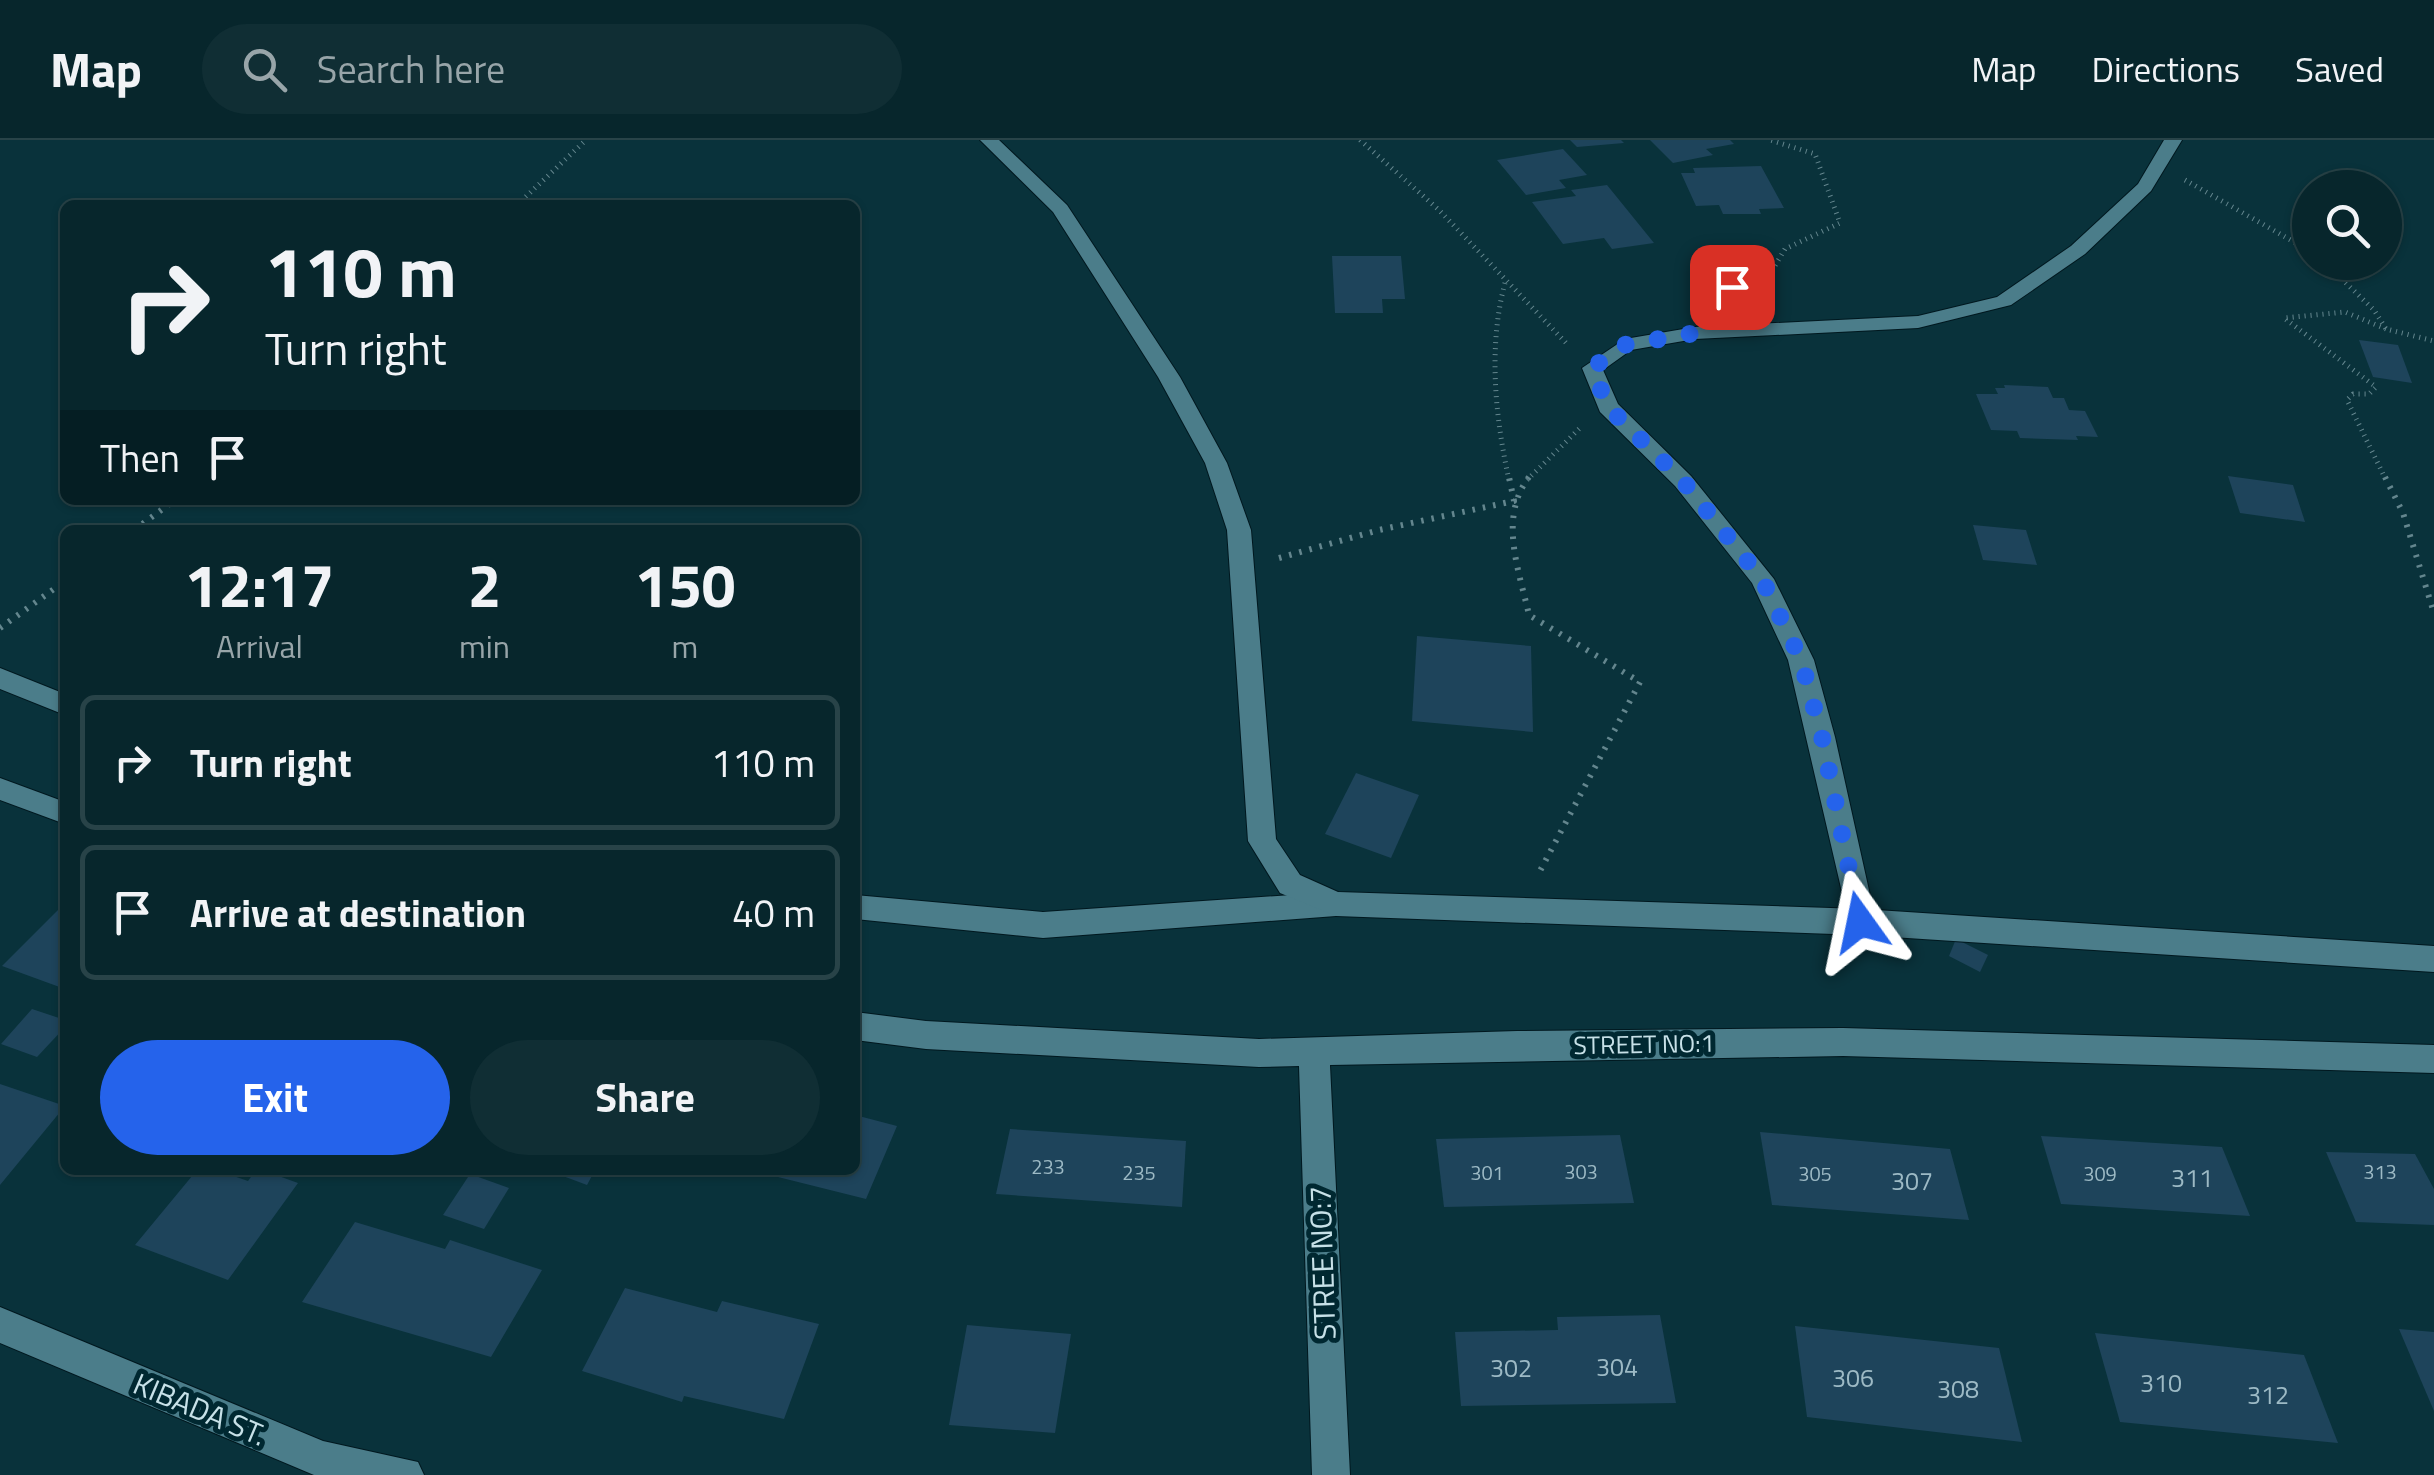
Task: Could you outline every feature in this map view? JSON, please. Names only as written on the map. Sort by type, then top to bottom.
[{"type":"street","points":[[989,140],[1060,209],[1170,377],[1216,463],[1239,530],[1262,841],[1290,884],[1336,904]]},
{"type":"street","points":[[1860,922],[1822,737],[1793,644],[1762,579],[1683,481],[1608,407],[1592,368],[1624,345],[1695,333],[1918,322],[2004,301],[2078,250],[2145,187],[2173,140]]},
{"type":"street","points":[[0,678],[60,703]]},
{"type":"street","points":[[0,789],[60,811]]},
{"type":"street","points":[[860,907],[1043,925],[1336,904],[1860,922],[2434,959]]},
{"type":"street","name":"STREET NO:1","points":[[860,1027],[965,1038],[1259,1054],[1843,1042],[2434,1059]]},
{"type":"street","name":"STREE NO:7","points":[[1314,1052],[1331,1475]]},
{"type":"street","name":"KIBADA ST.","points":[[0,1325],[318,1468],[406,1475]]},
{"type":"path","points":[[522,200],[586,140]]},
{"type":"path","points":[[1360,140],[1438,210],[1592,368]]},
{"type":"path","points":[[1695,333],[1732,287],[1768,276],[1780,265],[1785,249],[1840,223],[1815,154],[1770,140]]},
{"type":"path","points":[[2156,163],[2292,241]]},
{"type":"path","points":[[2343,280],[2374,310],[2386,329]]},
{"type":"path","points":[[1505,283],[1495,320],[1499,433],[1514,502],[1513,535],[1529,614],[1640,682],[1535,882],[1568,912]]},
{"type":"path","points":[[2434,341],[2386,329],[2345,312],[2284,318],[2376,387],[2348,400],[2403,513],[2434,613]]},
{"type":"path","points":[[1242,569],[1379,530],[1514,502],[1555,448],[1608,407]]},
{"type":"path","points":[[141,525],[168,505]]},
{"type":"path","points":[[0,628],[60,585]]},
{"type":"building","points":[[1570,140],[1621,140],[1624,143],[1577,147]]},
{"type":"building","points":[[1650,140],[1730,140],[1734,144],[1706,149],[1713,155],[1673,163]]},
{"type":"building","points":[[1563,149],[1587,175],[1559,180],[1566,188],[1526,195],[1497,160]]},
{"type":"building","points":[[1761,166],[1784,208],[1759,209],[1761,214],[1723,214],[1719,205],[1696,206],[1681,173],[1695,173],[1693,168]]},
{"type":"building","points":[[1607,185],[1654,243],[1612,249],[1604,238],[1563,244],[1532,202],[1576,196],[1571,190]]},
{"type":"building","points":[[1332,256],[1401,256],[1405,299],[1382,299],[1383,313],[1335,313]]},
{"type":"building","points":[[2359,340],[2398,345],[2412,383],[2373,377]]},
{"type":"building","points":[[2004,385],[2048,387],[2053,398],[2064,398],[2069,410],[2085,411],[2098,437],[2020,438],[2017,431],[1991,430],[1976,394],[1998,394],[1995,388],[2005,388]]},
{"type":"building","points":[[2228,476],[2293,485],[2305,522],[2240,513]]},
{"type":"building","points":[[1973,525],[2026,530],[2037,565],[1983,560]]},
{"type":"building","points":[[1417,636],[1531,646],[1533,732],[1412,721]]},
{"type":"building","points":[[1356,773],[1419,795],[1391,858],[1325,834]]},
{"type":"building","points":[[60,908],[60,987],[2,966]]},
{"type":"building","points":[[1956,939],[1988,955],[1980,972],[1949,956]]},
{"type":"building","points":[[32,1009],[60,1018],[60,1032],[37,1057],[1,1044]]},
{"type":"building","points":[[0,1084],[60,1104],[60,1112],[0,1185]]},
{"type":"building","points":[[860,1116],[897,1126],[866,1199],[770,1175],[860,1175]]},
{"type":"building","points":[[1010,1129],[1186,1141],[1182,1207],[996,1194]]},
{"type":"building","points":[[1760,1132],[1950,1149],[1969,1220],[1772,1205]]},
{"type":"building","points":[[1620,1135],[1634,1203],[1444,1207],[1436,1139]]},
{"type":"building","points":[[2041,1136],[2222,1147],[2250,1216],[2061,1204]]},
{"type":"building","points":[[2326,1152],[2415,1154],[2434,1189],[2434,1225],[2356,1222]]},
{"type":"building","points":[[193,1175],[231,1175],[248,1181],[252,1175],[276,1175],[298,1183],[228,1280],[135,1245]]},
{"type":"building","points":[[469,1175],[509,1188],[484,1229],[443,1215]]},
{"type":"building","points":[[560,1175],[592,1175],[587,1185]]},
{"type":"building","points":[[355,1222],[445,1249],[450,1240],[542,1270],[491,1357],[302,1302]]},
{"type":"building","points":[[625,1288],[717,1312],[722,1301],[819,1324],[784,1419],[684,1396],[682,1402],[582,1371]]},
{"type":"building","points":[[1660,1315],[1676,1403],[1461,1406],[1455,1332],[1558,1330],[1557,1317]]},
{"type":"building","points":[[967,1325],[1071,1334],[1055,1433],[949,1425]]},
{"type":"building","points":[[1795,1326],[1999,1348],[2022,1442],[1807,1417]]},
{"type":"building","points":[[2399,1329],[2434,1332],[2434,1411]]},
{"type":"building","points":[[2095,1333],[2304,1355],[2338,1443],[2120,1422]]},
{"type":"route","points":[[1732,287],[1695,333],[1624,345],[1592,368],[1608,407],[1683,481],[1762,579],[1801,660],[1822,737],[1860,922]]}]
